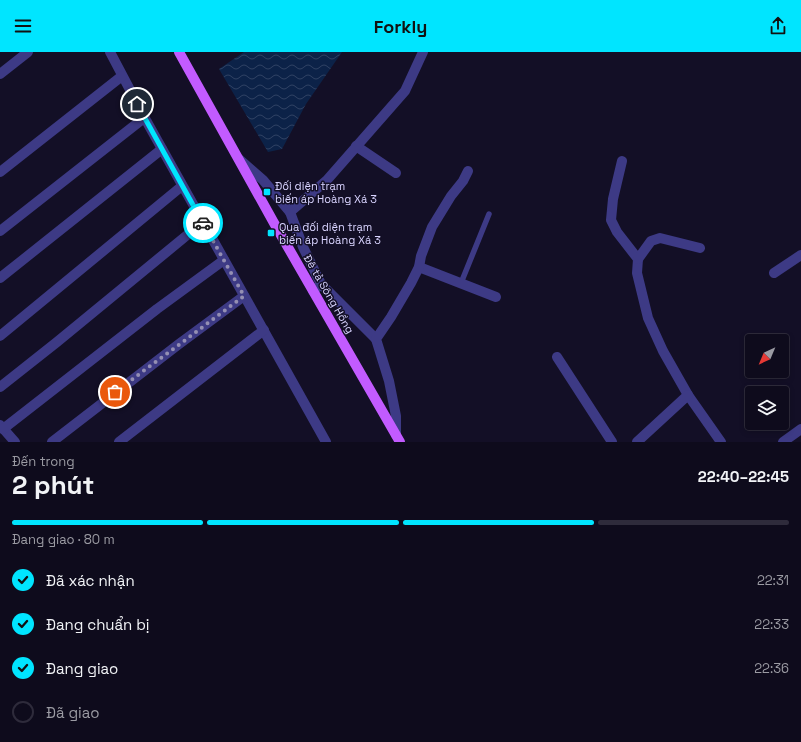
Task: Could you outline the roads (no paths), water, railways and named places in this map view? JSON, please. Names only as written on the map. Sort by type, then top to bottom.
[{"type":"main road","name":"Đê tả Sông Hồng","points":[[179,52],[398,439]]},
{"type":"street","points":[[0,74],[28,52]]},
{"type":"street","points":[[110,52],[144,118],[264,330],[323,440]]},
{"type":"street","points":[[290,212],[327,180],[405,91],[423,52]]},
{"type":"street","points":[[0,172],[122,76]]},
{"type":"street","points":[[0,231],[144,118]]},
{"type":"street","points":[[356,146],[396,173]]},
{"type":"street","points":[[0,278],[162,149]]},
{"type":"street","points":[[238,158],[263,180],[290,212],[303,247],[321,284],[376,339],[390,388],[396,416],[398,439]]},
{"type":"street","points":[[622,161],[613,199],[611,220],[617,232],[638,259]]},
{"type":"street","points":[[376,339],[412,283],[419,267],[421,256],[432,227],[468,171]]},
{"type":"street","points":[[0,336],[182,186]]},
{"type":"street","points":[[0,387],[203,222]]},
{"type":"street","points":[[700,248],[660,238],[651,241],[638,259],[638,273],[648,318],[662,351],[688,395],[721,442]]},
{"type":"street","points":[[774,273],[801,255]]},
{"type":"street","points":[[15,442],[2,427],[224,260]]},
{"type":"street","points":[[419,267],[496,297]]},
{"type":"street","points":[[313,290],[321,284]]},
{"type":"street","points":[[52,442],[244,296]]},
{"type":"street","points":[[119,442],[264,330]]},
{"type":"street","points":[[556,357],[612,442]]},
{"type":"street","points":[[637,442],[688,395]]},
{"type":"street","points":[[783,442],[801,429]]},
{"type":"lane","points":[[461,283],[489,214]]},
{"type":"water","points":[[244,52],[342,52],[306,104],[282,149],[268,152],[219,69]]},
{"type":"place","name":"Đối diện trạm biến áp Hoàng Xá 3","points":[[267,192]]},
{"type":"place","name":"Qua đối diện trạm biến áp Hoàng Xá 3","points":[[271,233]]}]
